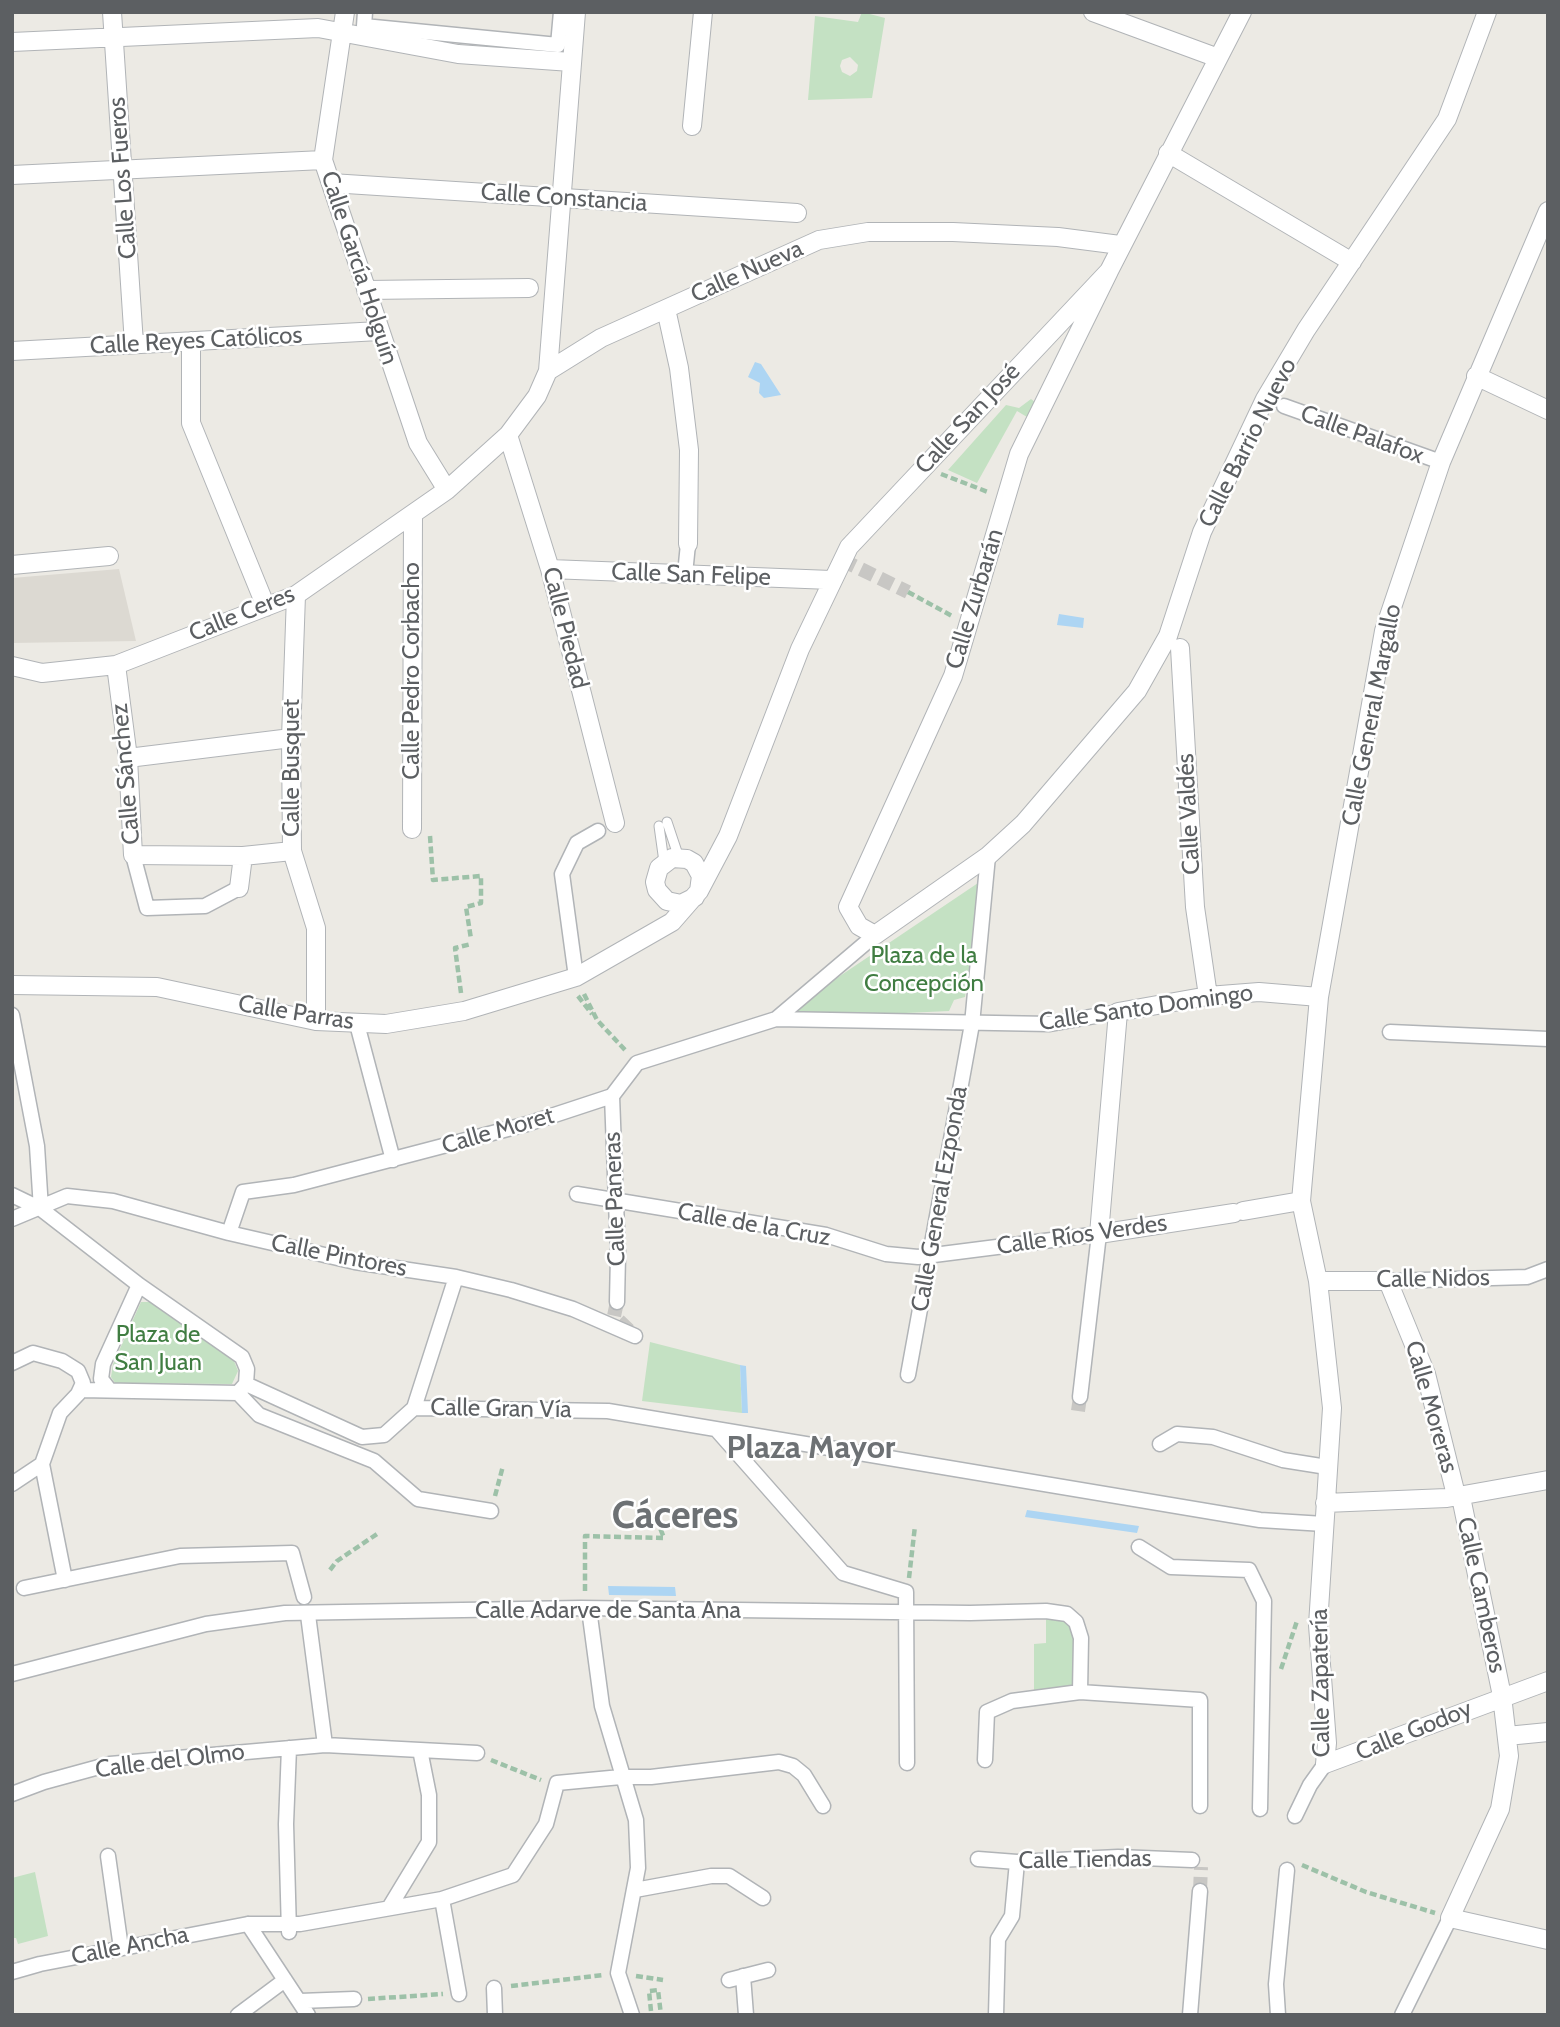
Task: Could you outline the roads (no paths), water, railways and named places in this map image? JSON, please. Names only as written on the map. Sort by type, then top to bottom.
[{"type":"street","name":"Calle Los Fueros","points":[[112,12],[134,344]]},
{"type":"street","name":"Calle García Holguín","points":[[345,12],[323,160],[418,443],[447,490]]},
{"type":"street","points":[[365,12],[364,26],[558,44],[561,12]]},
{"type":"street","points":[[447,490],[508,435],[537,396],[548,371],[576,12]]},
{"type":"street","points":[[692,126],[703,12]]},
{"type":"street","points":[[1093,12],[1137,19],[1217,58]]},
{"type":"street","name":"Calle Barrio Nuevo","points":[[989,856],[1023,824],[1137,691],[1174,642],[1202,532],[1265,399],[1306,330],[1447,120],[1487,12]]},
{"type":"street","name":"Calle San José","points":[[697,894],[729,836],[800,649],[849,547],[1109,271],[1239,14]]},
{"type":"street","points":[[12,42],[318,28],[458,54],[571,62]]},
{"type":"street","points":[[1168,153],[1352,262]]},
{"type":"street","points":[[12,175],[323,160]]},
{"type":"street","name":"Calle Constancia","points":[[331,183],[797,213]]},
{"type":"street","name":"Calle General Margallo","points":[[1318,1281],[1301,1202],[1319,997],[1384,631],[1441,462],[1548,211]]},
{"type":"street","name":"Calle Nueva","points":[[548,371],[601,338],[819,240],[868,232],[1045,236],[1120,245]]},
{"type":"street","name":"Calle Zurbarán","points":[[875,935],[859,926],[848,907],[943,702],[1019,454],[1109,271]]},
{"type":"street","points":[[366,290],[528,288]]},
{"type":"street","points":[[666,309],[679,368],[689,450],[685,574]]},
{"type":"street","name":"Calle Reyes Católicos","points":[[12,351],[379,331]]},
{"type":"street","points":[[191,341],[191,423],[266,607]]},
{"type":"street","points":[[1476,376],[1548,410]]},
{"type":"street","name":"Calle Palafox","points":[[1284,407],[1441,462]]},
{"type":"street","name":"Calle Piedad","points":[[508,435],[570,634],[615,823]]},
{"type":"street","name":"Calle Ceres","points":[[12,666],[42,673],[116,665],[266,607],[296,594],[447,490]]},
{"type":"street","name":"Calle Pedro Corbacho","points":[[412,829],[413,514]]},
{"type":"street","points":[[12,565],[109,556]]},
{"type":"street","name":"Calle San Felipe","points":[[550,569],[831,580]]},
{"type":"street","name":"Calle Busquet","points":[[296,594],[291,738],[292,850],[317,928],[316,1021]]},
{"type":"street","name":"Calle Valdés","points":[[1174,642],[1195,907],[1208,996]]},
{"type":"street","name":"Calle Sánchez","points":[[116,665],[128,758],[133,855],[148,908],[205,906],[239,888]]},
{"type":"street","points":[[128,758],[291,738]]},
{"type":"street","points":[[571,979],[562,874],[577,843],[598,831]]},
{"type":"street","points":[[133,855],[243,856],[292,850]]},
{"type":"street","points":[[239,888],[243,856]]},
{"type":"street","points":[[776,1019],[875,935],[989,856]]},
{"type":"street","points":[[612,1096],[637,1063],[776,1019],[972,1024],[989,856]]},
{"type":"street","points":[[687,859],[698,869],[701,876],[697,894],[689,902],[674,904],[661,896],[655,882],[656,875],[672,860],[687,859]]},
{"type":"street","name":"Calle Parras","points":[[12,985],[157,987],[316,1021],[386,1024],[464,1010],[571,979],[672,922],[697,894]]},
{"type":"street","name":"Calle Santo Domingo","points":[[972,1024],[1050,1024],[1208,996],[1259,992],[1319,997]]},
{"type":"street","points":[[1080,1397],[1099,1234],[1118,1012]]},
{"type":"street","points":[[12,1014],[37,1146],[41,1209]]},
{"type":"street","points":[[357,1024],[393,1160]]},
{"type":"street","name":"Calle General Ezponda","points":[[908,1375],[972,1024]]},
{"type":"street","points":[[1390,1031],[1548,1039]]},
{"type":"street","name":"Calle Moret","points":[[229,1233],[243,1192],[294,1185],[393,1160],[527,1124],[612,1096]]},
{"type":"street","name":"Calle Paneras","points":[[612,1096],[617,1302]]},
{"type":"street","name":"Calle de la Cruz","points":[[577,1194],[826,1236],[886,1254],[930,1256]]},
{"type":"street","points":[[12,1195],[41,1209],[139,1285],[242,1357],[247,1369],[242,1388],[259,1415],[374,1461],[418,1499],[491,1511]]},
{"type":"street","name":"Calle Pintores","points":[[12,1219],[67,1196],[113,1201],[229,1233],[355,1262],[456,1277],[552,1302],[615,1325],[635,1336]]},
{"type":"street","name":"Calle Ríos Verdes","points":[[930,1256],[1099,1234],[1301,1202]]},
{"type":"street","name":"Calle Nidos","points":[[1318,1281],[1527,1277],[1548,1269]]},
{"type":"street","points":[[414,1408],[456,1277]]},
{"type":"street","name":"Calle Zapatería","points":[[1295,1816],[1310,1785],[1325,1764],[1327,1743],[1318,1625],[1332,1408],[1318,1281]]},
{"type":"street","name":"Calle Moreras","points":[[1388,1281],[1426,1374],[1456,1495]]},
{"type":"street","points":[[108,1388],[101,1380],[103,1364],[139,1285]]},
{"type":"street","points":[[12,1363],[33,1353],[62,1361],[78,1371],[82,1378],[80,1390],[60,1413],[42,1464],[65,1580]]},
{"type":"street","points":[[78,1371],[97,1369],[103,1364]]},
{"type":"street","points":[[80,1390],[242,1388]]},
{"type":"street","name":"Calle Gran Vía","points":[[242,1388],[362,1437],[384,1435],[414,1408],[608,1411],[1149,1499],[1260,1520],[1324,1524]]},
{"type":"street","points":[[716,1429],[843,1573],[906,1592],[907,1763]]},
{"type":"street","points":[[1160,1444],[1177,1434],[1203,1436],[1283,1460],[1327,1464]]},
{"type":"street","points":[[12,1484],[42,1464]]},
{"type":"street","points":[[1325,1503],[1456,1495],[1548,1480]]},
{"type":"street","name":"Calle Camberos","points":[[1450,1917],[1500,1809],[1509,1756],[1502,1696],[1462,1502],[1456,1495]]},
{"type":"street","points":[[1139,1547],[1171,1567],[1249,1570],[1264,1601],[1260,1808]]},
{"type":"street","points":[[24,1588],[180,1556],[292,1553],[304,1597]]},
{"type":"street","points":[[589,1609],[602,1706],[636,1821],[638,1868],[618,1973],[632,2015]]},
{"type":"street","name":"Calle Adarve de Santa Ana","points":[[12,1674],[206,1624],[285,1613],[308,1615],[589,1609],[1067,1614],[1076,1622],[1081,1638],[1080,1692]]},
{"type":"street","points":[[308,1615],[325,1745]]},
{"type":"street","name":"Calle Godoy","points":[[1325,1764],[1548,1681]]},
{"type":"street","points":[[985,1760],[987,1712],[1012,1701],[1080,1692],[1200,1700],[1200,1806]]},
{"type":"street","points":[[1507,1737],[1548,1732]]},
{"type":"street","name":"Calle del Olmo","points":[[12,1794],[44,1782],[110,1764],[289,1748],[325,1745],[477,1753]]},
{"type":"street","points":[[289,1748],[286,1824],[289,1928]]},
{"type":"street","points":[[388,1908],[429,1842],[429,1795],[420,1750]]},
{"type":"street","points":[[621,1777],[651,1777],[779,1762],[793,1766],[804,1775],[822,1806]]},
{"type":"street","name":"Calle Ancha","points":[[12,1972],[248,1924],[289,1928],[442,1899],[513,1875],[546,1824],[558,1783],[621,1777]]},
{"type":"street","points":[[108,1856],[121,1948]]},
{"type":"street","name":"Calle Tiendas","points":[[978,1859],[1017,1862],[1118,1857],[1192,1860]]},
{"type":"street","points":[[996,2015],[998,1939],[1012,1916],[1017,1862]]},
{"type":"street","points":[[1278,2015],[1276,1984],[1290,1866]]},
{"type":"street","points":[[635,1890],[711,1876],[729,1876],[763,1898]]},
{"type":"street","points":[[1190,2015],[1200,1891]]},
{"type":"street","points":[[442,1899],[459,1994]]},
{"type":"street","points":[[1402,2015],[1450,1917],[1548,1940]]},
{"type":"street","points":[[248,1924],[308,2015]]},
{"type":"street","points":[[746,2015],[736,1978],[768,1970]]},
{"type":"street","points":[[242,2011],[285,1980]]},
{"type":"street","points":[[494,1988],[495,2015]]},
{"type":"street","points":[[300,2001],[354,2000]]},
{"type":"lane","points":[[672,860],[663,824],[672,860]]},
{"type":"water","points":[[755,362],[761,364],[781,395],[764,398],[759,393],[760,383],[748,377]]},
{"type":"water","points":[[1059,614],[1084,618],[1083,628],[1057,625]]},
{"type":"water","points":[[740,1365],[746,1366],[748,1413],[742,1413]]},
{"type":"water","points":[[1027,1510],[1139,1526],[1137,1533],[1025,1517]]},
{"type":"water","points":[[608,1586],[675,1587],[676,1596],[609,1595]]},
{"type":"tunnel","points":[[842,560],[908,592]]},
{"type":"tunnel","points":[[617,1302],[614,1316],[633,1334]]},
{"type":"tunnel","points":[[1078,1411],[1080,1397]]},
{"type":"tunnel","points":[[1200,1891],[1201,1867]]},
{"type":"district","name":"Plaza Mayor","points":[[811,1449]]},
{"type":"district","name":"Cáceres","points":[[675,1517]]},
{"type":"park label","name":"Plaza de la Concepción","points":[[924,970]]},
{"type":"park label","name":"Plaza de San Juan","points":[[158,1349]]}]
